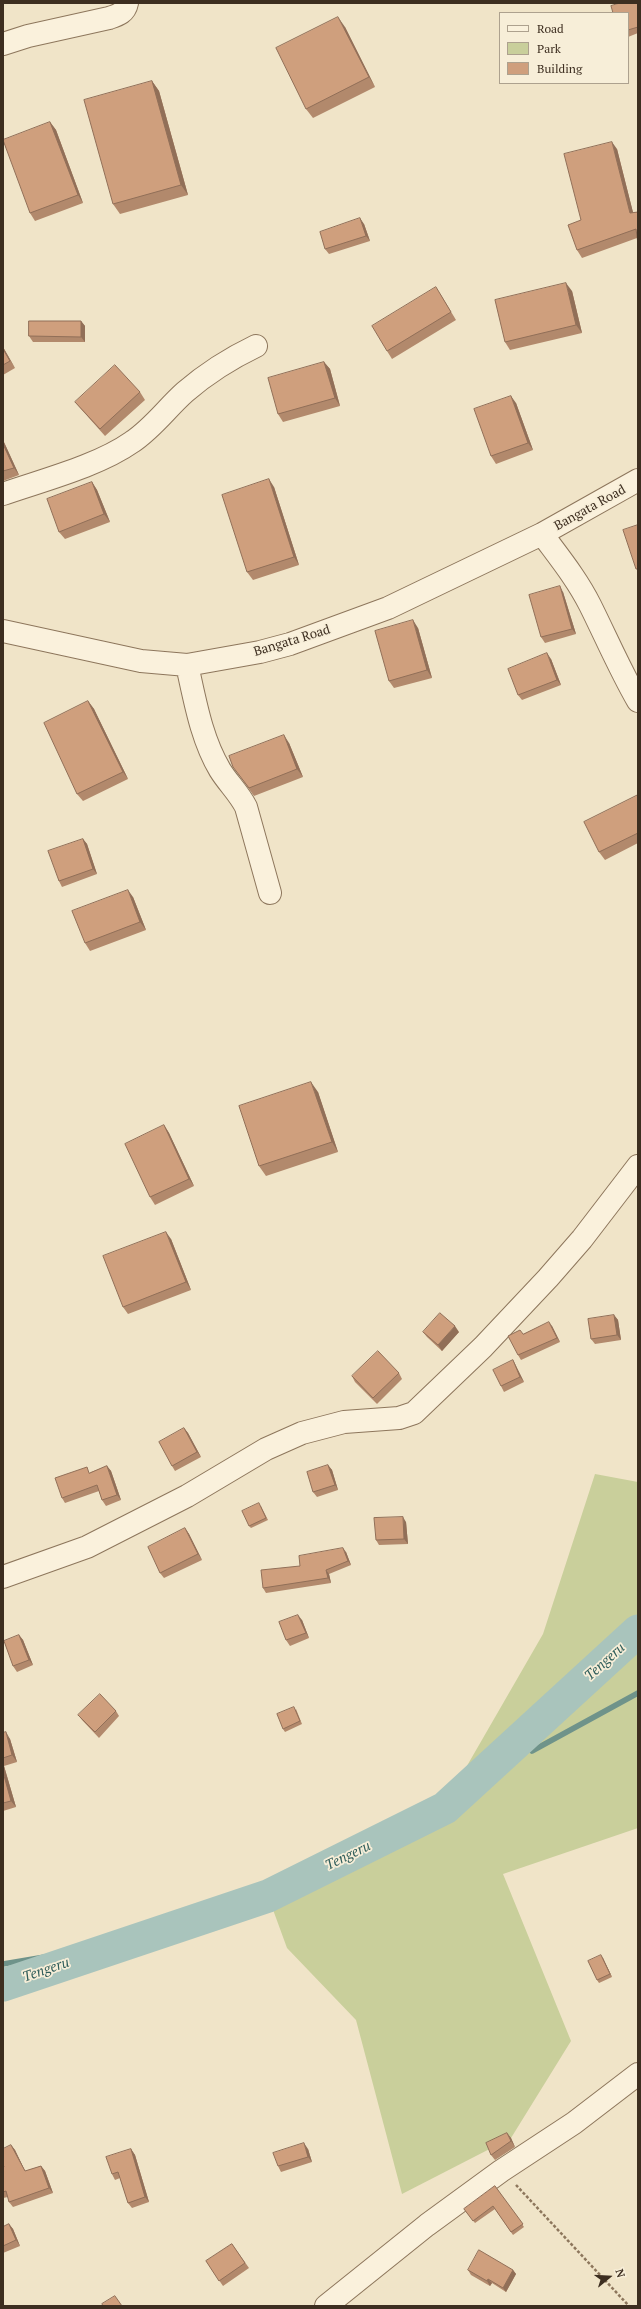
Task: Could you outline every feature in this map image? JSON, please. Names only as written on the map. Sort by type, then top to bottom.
[{"type":"street","points":[[3,44],[28,36],[120,15],[126,9],[127,3]]},
{"type":"street","points":[[3,494],[108,457],[132,443],[148,430],[185,392],[228,360],[256,346]]},
{"type":"street","name":"Bangata Road","points":[[3,631],[140,661],[187,665],[260,652],[290,644],[388,608],[542,534],[638,480]]},
{"type":"street","name":"Bangata Road","points":[[542,534],[573,575],[590,604],[621,672],[638,701]]},
{"type":"street","points":[[187,665],[207,743],[220,770],[241,796],[246,807],[270,893]]},
{"type":"street","points":[[3,1577],[87,1547],[187,1496],[266,1449],[302,1433],[344,1422],[398,1418],[414,1413],[483,1347],[548,1278],[582,1238],[638,1166]]},
{"type":"street","points":[[326,2306],[427,2225],[501,2171],[574,2123],[638,2074]]},
{"type":"path","points":[[501,2171],[629,2306]]},
{"type":"green space","points":[[595,1474],[638,1482],[638,1828],[503,1874],[571,2041],[511,2138],[402,2194],[356,2020],[287,1948],[268,1896],[449,1797],[543,1634]]},
{"type":"building","points":[[620,3],[638,3],[638,27],[629,30],[629,12],[613,12],[611,6]]},
{"type":"building","points":[[338,17],[369,77],[306,109],[276,48]]},
{"type":"building","points":[[152,81],[181,185],[113,204],[84,100]]},
{"type":"building","points":[[50,122],[78,195],[30,213],[3,140]]},
{"type":"building","points":[[612,142],[630,213],[638,212],[638,244],[636,229],[577,250],[568,225],[581,220],[564,154]]},
{"type":"building","points":[[360,218],[366,236],[325,249],[320,232]]},
{"type":"building","points":[[566,283],[576,325],[505,342],[495,300]]},
{"type":"building","points":[[436,287],[451,312],[387,351],[372,326]]},
{"type":"building","points":[[29,321],[81,321],[81,337],[29,336]]},
{"type":"building","points":[[3,349],[10,361],[3,365]]},
{"type":"building","points":[[324,362],[335,398],[278,414],[268,378]]},
{"type":"building","points":[[115,365],[140,392],[100,429],[75,402]]},
{"type":"building","points":[[511,396],[528,443],[491,456],[474,409]]},
{"type":"building","points":[[3,444],[14,468],[3,471]]},
{"type":"building","points":[[269,479],[294,557],[247,572],[222,495]]},
{"type":"building","points":[[92,482],[104,514],[59,532],[47,499]]},
{"type":"building","points":[[638,525],[638,569],[636,569],[623,530]]},
{"type":"building","points":[[560,586],[572,629],[541,637],[529,595]]},
{"type":"building","points":[[413,620],[427,670],[389,681],[375,631]]},
{"type":"building","points":[[547,653],[557,680],[518,695],[508,669]]},
{"type":"building","points":[[88,701],[123,772],[77,794],[44,723]]},
{"type":"building","points":[[284,735],[297,769],[249,788],[233,767],[229,756]]},
{"type":"building","points":[[638,795],[638,833],[599,852],[584,822]]},
{"type":"building","points":[[83,839],[93,869],[59,881],[48,851]]},
{"type":"building","points":[[128,890],[140,922],[85,943],[72,911]]},
{"type":"building","points":[[311,1082],[332,1142],[259,1166],[239,1106]]},
{"type":"building","points":[[164,1125],[189,1179],[150,1197],[125,1144]]},
{"type":"building","points":[[166,1232],[186,1282],[123,1307],[103,1256]]},
{"type":"building","points":[[440,1313],[455,1326],[438,1345],[423,1332]]},
{"type":"building","points":[[614,1315],[617,1335],[591,1339],[588,1319]]},
{"type":"building","points":[[549,1322],[557,1338],[518,1355],[508,1336],[520,1330],[523,1334]]},
{"type":"building","points":[[378,1351],[399,1373],[373,1398],[352,1376]]},
{"type":"building","points":[[513,1360],[520,1377],[501,1386],[493,1370]]},
{"type":"building","points":[[184,1428],[197,1452],[172,1466],[159,1442]]},
{"type":"building","points":[[328,1465],[335,1485],[313,1492],[307,1472]]},
{"type":"building","points":[[107,1466],[117,1495],[102,1500],[97,1485],[62,1498],[55,1478],[87,1467],[89,1473]]},
{"type":"building","points":[[259,1503],[266,1518],[249,1526],[242,1511]]},
{"type":"building","points":[[403,1517],[404,1539],[376,1540],[374,1518]]},
{"type":"building","points":[[185,1528],[198,1554],[160,1573],[148,1547]]},
{"type":"building","points":[[343,1548],[348,1561],[326,1570],[328,1578],[263,1588],[261,1570],[300,1566],[299,1556]]},
{"type":"building","points":[[298,1615],[306,1633],[286,1640],[279,1622]]},
{"type":"building","points":[[19,1635],[29,1660],[13,1666],[4,1641]]},
{"type":"building","points":[[100,1694],[116,1711],[95,1732],[78,1715]]},
{"type":"building","points":[[294,1707],[300,1721],[283,1729],[277,1714]]},
{"type":"building","points":[[6,1732],[12,1755],[3,1758],[3,1733]]},
{"type":"building","points":[[3,1772],[11,1801],[3,1803]]},
{"type":"building","points":[[601,1955],[610,1974],[597,1980],[588,1961]]},
{"type":"building","points":[[507,2133],[511,2141],[491,2155],[486,2143]]},
{"type":"building","points":[[304,2143],[308,2157],[278,2166],[273,2153]]},
{"type":"building","points":[[11,2145],[25,2171],[41,2166],[49,2188],[9,2202],[6,2191],[3,2192],[3,2149]]},
{"type":"building","points":[[131,2149],[145,2197],[128,2203],[118,2172],[112,2174],[106,2157]]},
{"type":"building","points":[[495,2186],[523,2224],[511,2232],[493,2206],[473,2221],[464,2209]]},
{"type":"building","points":[[9,2224],[16,2240],[3,2246],[3,2227]]},
{"type":"building","points":[[232,2244],[245,2263],[219,2281],[206,2261]]},
{"type":"building","points":[[479,2250],[513,2270],[503,2288],[468,2270]]},
{"type":"building","points":[[115,2296],[122,2306],[103,2306],[102,2304]]},
{"type":"waterway","name":"Tengeru","points":[[3,1985],[268,1896],[445,1808],[638,1631]]},
{"type":"waterway","points":[[532,1751],[638,1693]]},
{"type":"waterway","points":[[3,1964],[205,1930],[410,1818]]}]
